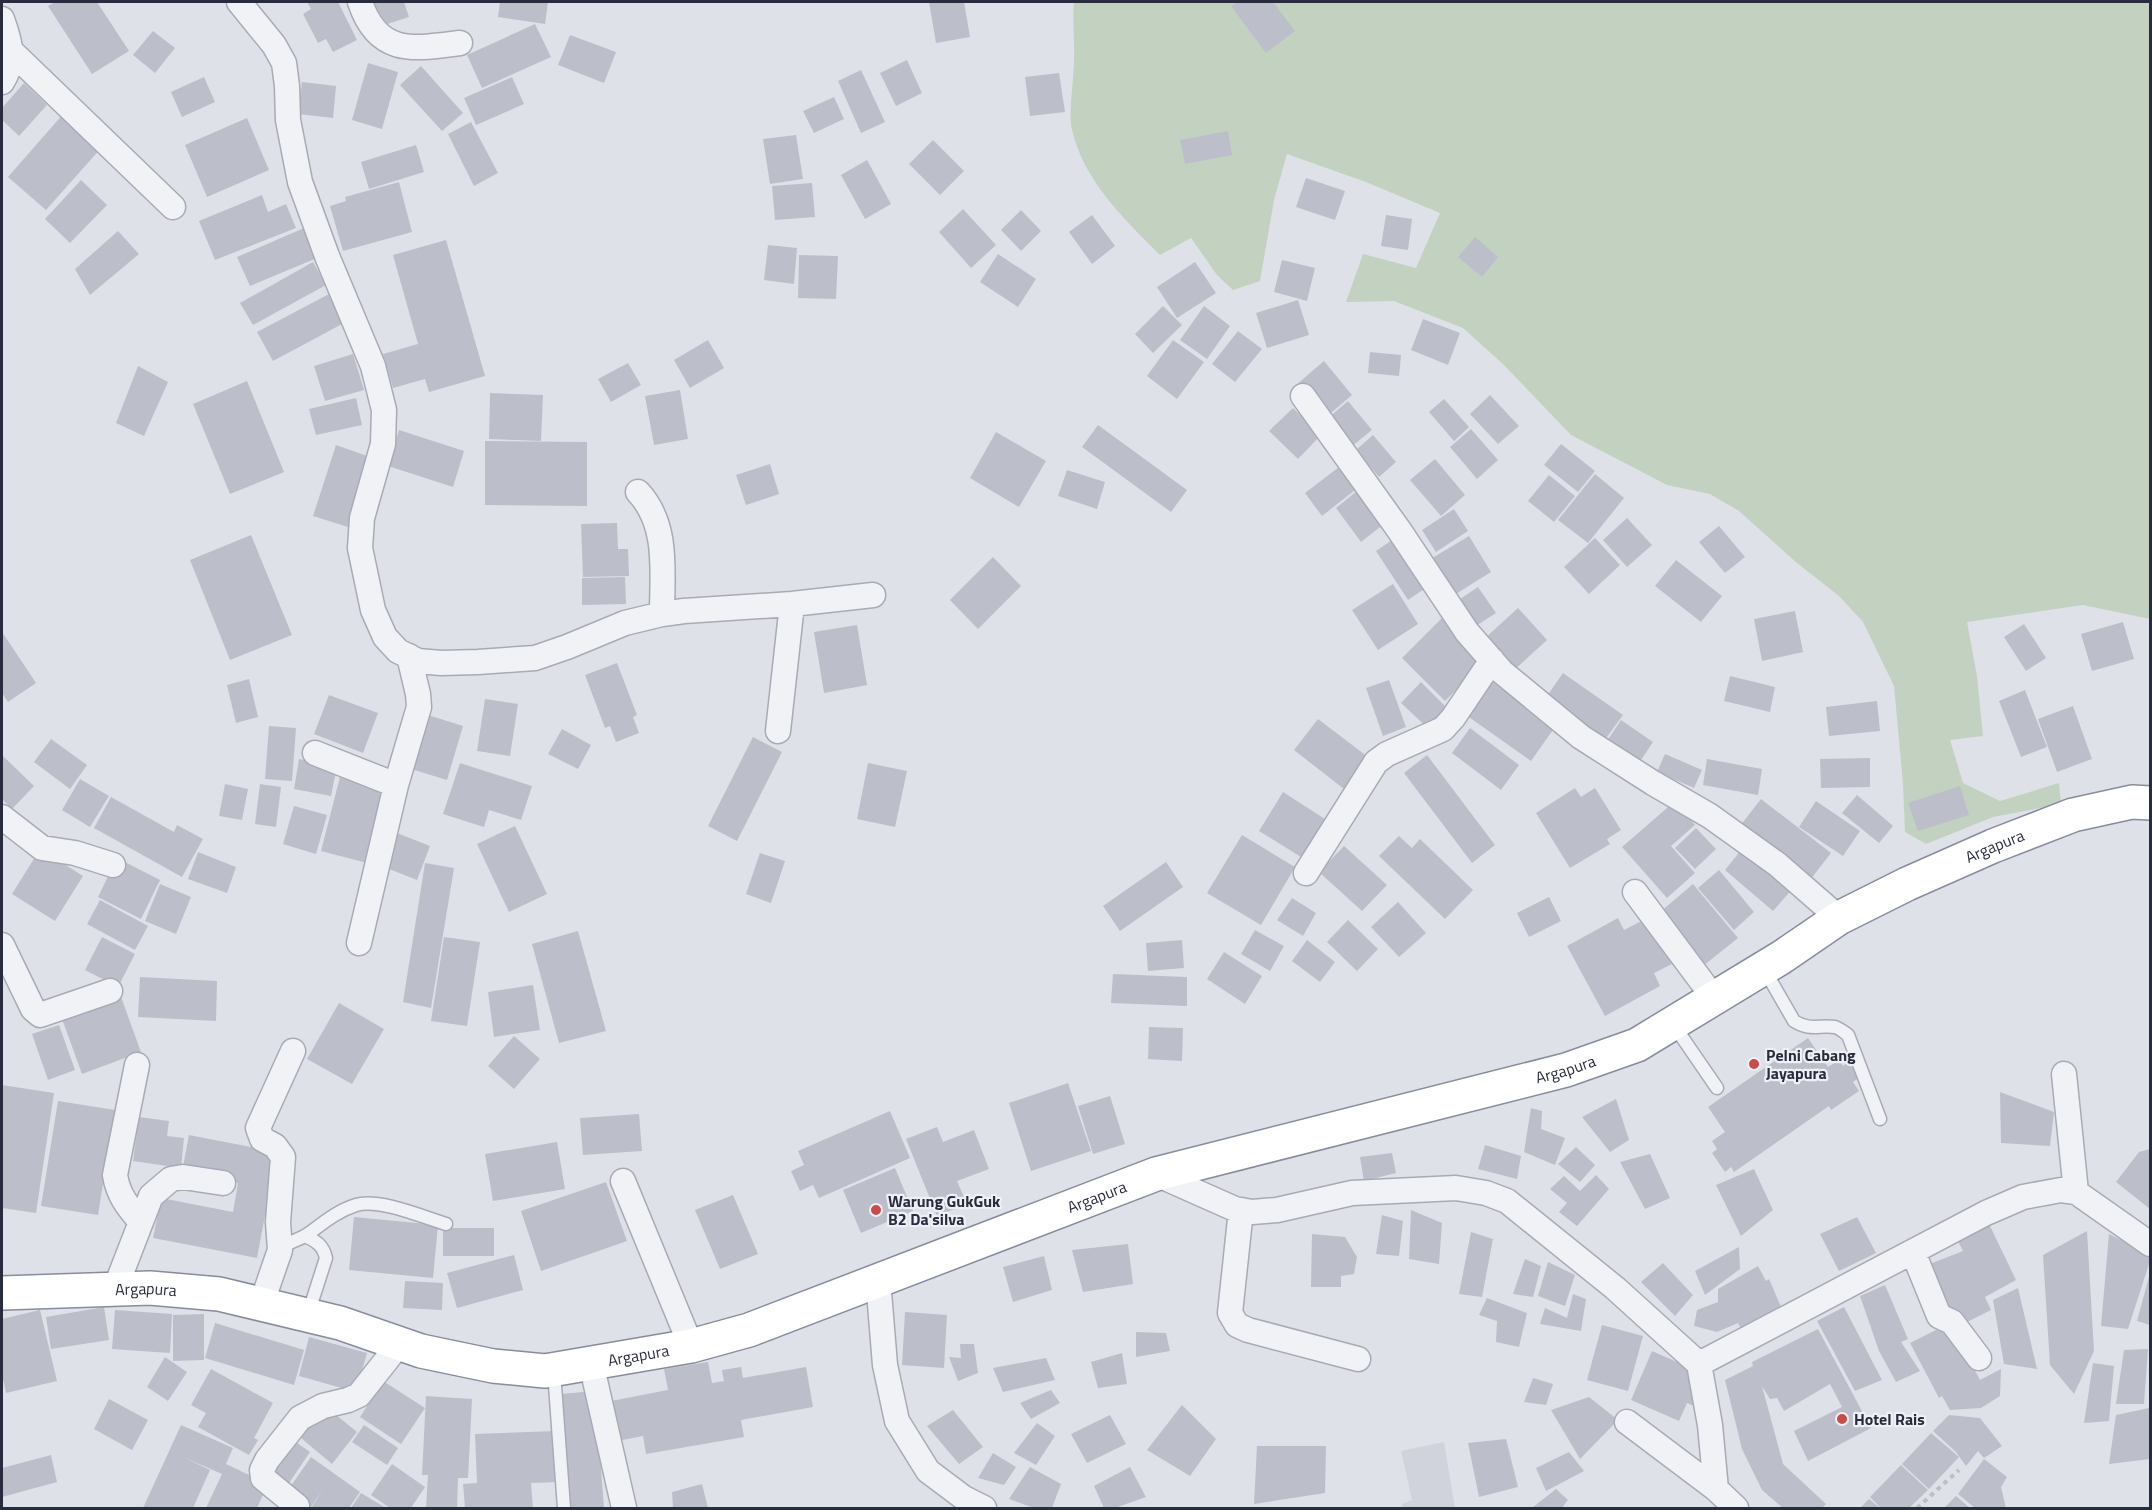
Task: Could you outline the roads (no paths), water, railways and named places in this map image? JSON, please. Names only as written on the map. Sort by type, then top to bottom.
[{"type":"highway","name":"Argapura","points":[[2,1293],[150,1288],[219,1294],[340,1323],[421,1351],[493,1366],[545,1371],[691,1346],[749,1330],[1156,1174],[1566,1071],[1638,1045],[1839,918],[1928,874],[2073,815],[2132,802],[2151,803]]},
{"type":"street","points":[[239,2],[274,45],[284,63],[288,120],[300,182],[327,256],[373,366],[384,410],[383,444],[362,518],[360,548],[372,610],[385,637],[398,651],[418,661],[441,663],[536,658],[625,623],[662,614],[873,595]]},
{"type":"street","points":[[360,2],[365,15],[378,33],[395,45],[420,48],[460,43]]},
{"type":"street","points":[[2,19],[12,53],[173,207]]},
{"type":"street","points":[[2,82],[6,76],[12,53]]},
{"type":"street","points":[[1303,396],[1399,530],[1467,632],[1502,672],[1581,737],[1710,816],[1777,864],[1839,918]]},
{"type":"street","points":[[639,492],[649,504],[659,527],[662,550],[662,614]]},
{"type":"street","points":[[778,731],[792,604]]},
{"type":"street","points":[[358,943],[396,785],[419,707],[409,656]]},
{"type":"street","points":[[1306,873],[1376,762],[1388,754],[1443,729],[1492,660]]},
{"type":"street","points":[[315,753],[396,785]]},
{"type":"street","points":[[2,817],[42,848],[75,853],[113,865]]},
{"type":"street","points":[[1635,892],[1714,998]]},
{"type":"street","points":[[2,945],[33,1009],[40,1015],[110,991]]},
{"type":"street","points":[[261,1305],[280,1250],[278,1222],[283,1156],[275,1146],[262,1138],[258,1128],[293,1051]]},
{"type":"street","points":[[137,1065],[115,1175],[123,1201],[141,1222]]},
{"type":"street","points":[[2064,1074],[2076,1192]]},
{"type":"street","points":[[1156,1174],[1234,1209],[1252,1212],[1277,1210],[1352,1193],[1456,1188],[1486,1193],[1508,1201],[1615,1288],[1699,1364],[1710,1425],[1716,1490]]},
{"type":"street","points":[[115,1289],[151,1196],[171,1179],[183,1177],[223,1183]]},
{"type":"street","points":[[624,1181],[691,1346]]},
{"type":"street","points":[[1699,1364],[1986,1213],[2022,1197],[2061,1190],[2076,1192],[2151,1244]]},
{"type":"street","points":[[1241,1210],[1230,1313],[1237,1324],[1248,1330],[1358,1359]]},
{"type":"street","points":[[1913,1252],[1939,1316],[1952,1322],[1979,1358]]},
{"type":"street","points":[[878,1280],[885,1365],[897,1421],[928,1471],[964,1498],[984,1509]]},
{"type":"street","points":[[297,1506],[263,1478],[262,1470],[267,1460],[300,1418],[323,1406],[360,1395],[400,1343]]},
{"type":"street","points":[[591,1363],[624,1509]]},
{"type":"street","points":[[1627,1422],[1716,1490],[1736,1509]]},
{"type":"lane","points":[[1763,968],[1794,1021],[1801,1026],[1817,1029],[1836,1027],[1848,1035],[1880,1119]]},
{"type":"lane","points":[[1673,1023],[1718,1088]]},
{"type":"lane","points":[[280,1250],[287,1243],[305,1236],[333,1215],[358,1204],[378,1204],[446,1224]]},
{"type":"lane","points":[[305,1236],[317,1241],[324,1250],[326,1258],[308,1315]]},
{"type":"lane","points":[[554,1369],[564,1509]]},
{"type":"place","name":"Pelni Cabang Jayapura","points":[[1754,1064]]},
{"type":"place","name":"Warung GukGuk B2 Da'silva","points":[[876,1210]]},
{"type":"place","name":"Hotel Rais","points":[[1842,1419]]}]
